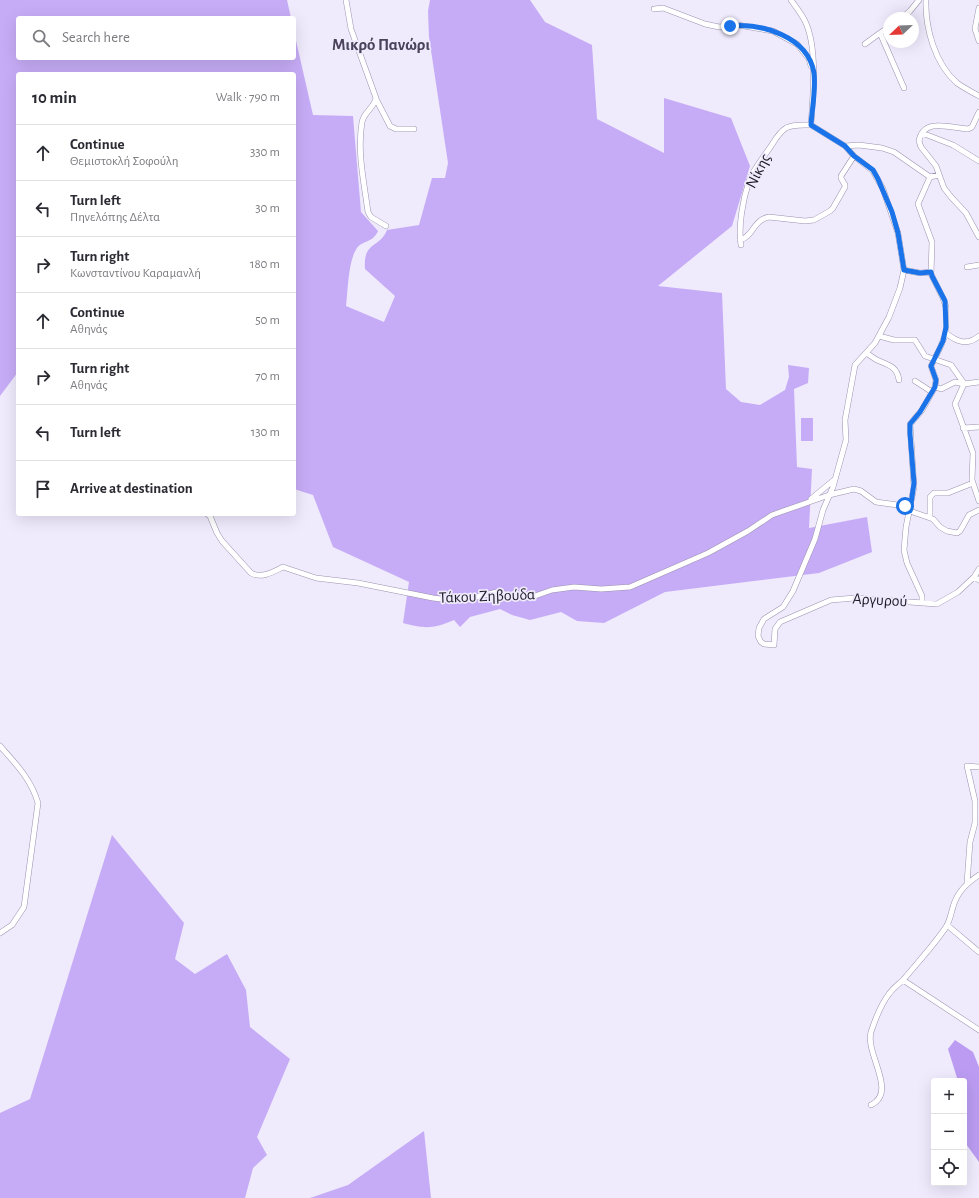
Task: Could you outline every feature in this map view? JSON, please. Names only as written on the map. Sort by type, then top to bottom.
[{"type":"street","points":[[346,0],[351,29],[376,98],[390,126],[396,129],[414,129]]},
{"type":"street","points":[[791,0],[805,20],[809,31],[814,72],[811,125],[845,146],[854,156],[873,170],[883,189],[898,233],[904,270],[900,288],[889,317],[876,343],[855,365],[845,420],[846,440],[830,495]]},
{"type":"street","points":[[909,12],[919,0]]},
{"type":"street","points":[[926,0],[927,24],[932,42],[939,57],[948,72],[957,82],[979,96]]},
{"type":"street","points":[[654,9],[663,8],[705,24],[719,27],[738,25],[773,31],[797,44],[809,59],[814,72]]},
{"type":"street","points":[[979,8],[975,29],[979,41]]},
{"type":"street","points":[[865,44],[883,31]]},
{"type":"street","points":[[880,33],[904,88]]},
{"type":"street","points":[[376,98],[373,106],[363,117],[360,152],[368,214],[386,226]]},
{"type":"street","points":[[979,112],[974,124],[968,129],[932,126],[927,128],[922,133],[919,140],[920,145],[934,163],[944,188],[966,213],[979,237]]},
{"type":"street","name":"Νίκης","points":[[811,125],[791,126],[786,128],[778,135],[755,170],[749,180],[745,198],[740,224],[740,242],[747,236],[756,223],[764,218],[769,217],[810,222],[830,211],[845,185],[840,178],[854,156]]},
{"type":"street","points":[[922,133],[954,145],[979,161]]},
{"type":"street","points":[[845,146],[882,148],[894,152],[930,177],[939,175]]},
{"type":"street","points":[[922,603],[922,596],[904,553],[904,541],[914,483],[910,424],[920,412],[936,382],[931,368],[946,333],[945,301],[932,276],[931,239],[918,204],[930,177]]},
{"type":"street","points":[[967,267],[979,265]]},
{"type":"street","points":[[904,270],[920,273],[931,272]]},
{"type":"street","points":[[946,333],[959,341],[964,342],[971,342],[979,336]]},
{"type":"street","points":[[879,336],[894,340],[917,341],[924,354],[951,365],[964,384]]},
{"type":"street","points":[[866,353],[875,359],[891,365],[897,373],[899,380]]},
{"type":"street","points":[[915,381],[933,389],[941,389],[955,382],[964,384],[979,382]]},
{"type":"street","points":[[964,384],[955,404],[963,428],[974,453],[972,480],[979,501]]},
{"type":"street","points":[[963,428],[979,427]]},
{"type":"street","points":[[807,502],[835,480]]},
{"type":"street","points":[[930,518],[930,498],[934,493],[948,493],[973,483]]},
{"type":"street","name":"Τάκου Ζηβούδα","points":[[210,516],[222,541],[251,573],[255,575],[271,572],[283,567],[316,578],[358,583],[449,600],[468,599],[497,592],[520,598],[532,597],[552,590],[574,587],[601,589],[630,587],[708,553],[748,531],[772,515],[807,502],[857,489],[876,502],[906,506],[910,511],[930,518],[940,527],[957,533],[961,530],[969,515],[979,510]]},
{"type":"street","name":"Αργυρού","points":[[830,495],[823,510],[815,539],[793,591],[783,607],[764,618],[759,628],[758,636],[764,644],[774,645],[775,629],[783,619],[832,600],[855,598],[884,599],[937,604],[952,596],[976,578],[979,569]]},
{"type":"street","points":[[0,746],[24,773],[35,792],[38,803],[24,907],[12,925],[0,933]]},
{"type":"street","points":[[967,883],[970,842],[975,823],[975,801],[968,766],[979,767]]},
{"type":"street","points":[[870,1105],[878,1100],[882,1086],[881,1078],[872,1053],[870,1036],[885,999],[889,993],[903,980],[947,925],[956,898],[967,883],[979,875]]},
{"type":"street","points":[[947,925],[979,952]]},
{"type":"street","points":[[903,980],[979,1030]]},
{"type":"shaded area","points":[[0,0],[287,0],[291,16],[16,16],[16,60],[296,60],[296,41],[313,115],[353,116],[361,212],[378,231],[371,240],[359,245],[354,254],[350,268],[346,306],[384,322],[395,296],[365,269],[366,254],[372,246],[384,236],[387,230],[419,225],[432,178],[445,178],[448,163],[429,37],[428,11],[430,0],[530,0],[545,22],[592,45],[597,119],[664,153],[664,98],[731,118],[750,166],[732,226],[658,286],[722,293],[726,389],[741,402],[760,405],[785,390],[789,377],[788,365],[809,368],[808,383],[794,389],[797,467],[812,469],[809,528],[867,517],[872,552],[819,573],[665,592],[604,623],[577,621],[561,612],[530,620],[512,615],[500,609],[470,617],[460,627],[454,620],[429,627],[403,623],[409,582],[333,547],[313,495],[296,490],[296,72],[16,72],[16,375],[0,396]]},
{"type":"shaded area","points":[[801,418],[813,418],[813,441],[801,441]]},
{"type":"shaded area","points":[[112,835],[184,923],[175,959],[195,974],[227,954],[246,990],[250,1027],[290,1059],[257,1137],[267,1155],[253,1168],[245,1198],[0,1198],[0,1113],[30,1099]]},
{"type":"shaded area","points":[[955,1040],[973,1052],[979,1067],[979,1162],[967,1145],[967,1078],[957,1078],[948,1049]]},
{"type":"shaded area","points":[[424,1131],[431,1198],[310,1198],[348,1185]]},
{"type":"district","name":"Μικρό Πανώρι","points":[[381,44]]},
{"type":"route","points":[[730,26],[738,25],[773,31],[797,44],[809,59],[814,72],[811,125],[845,146],[854,156],[873,170],[883,189],[892,212],[900,242],[904,270],[920,273],[931,272],[945,301],[946,333],[931,366],[931,370],[935,376],[935,387],[923,408],[910,424],[914,487],[910,511],[905,506]]}]
